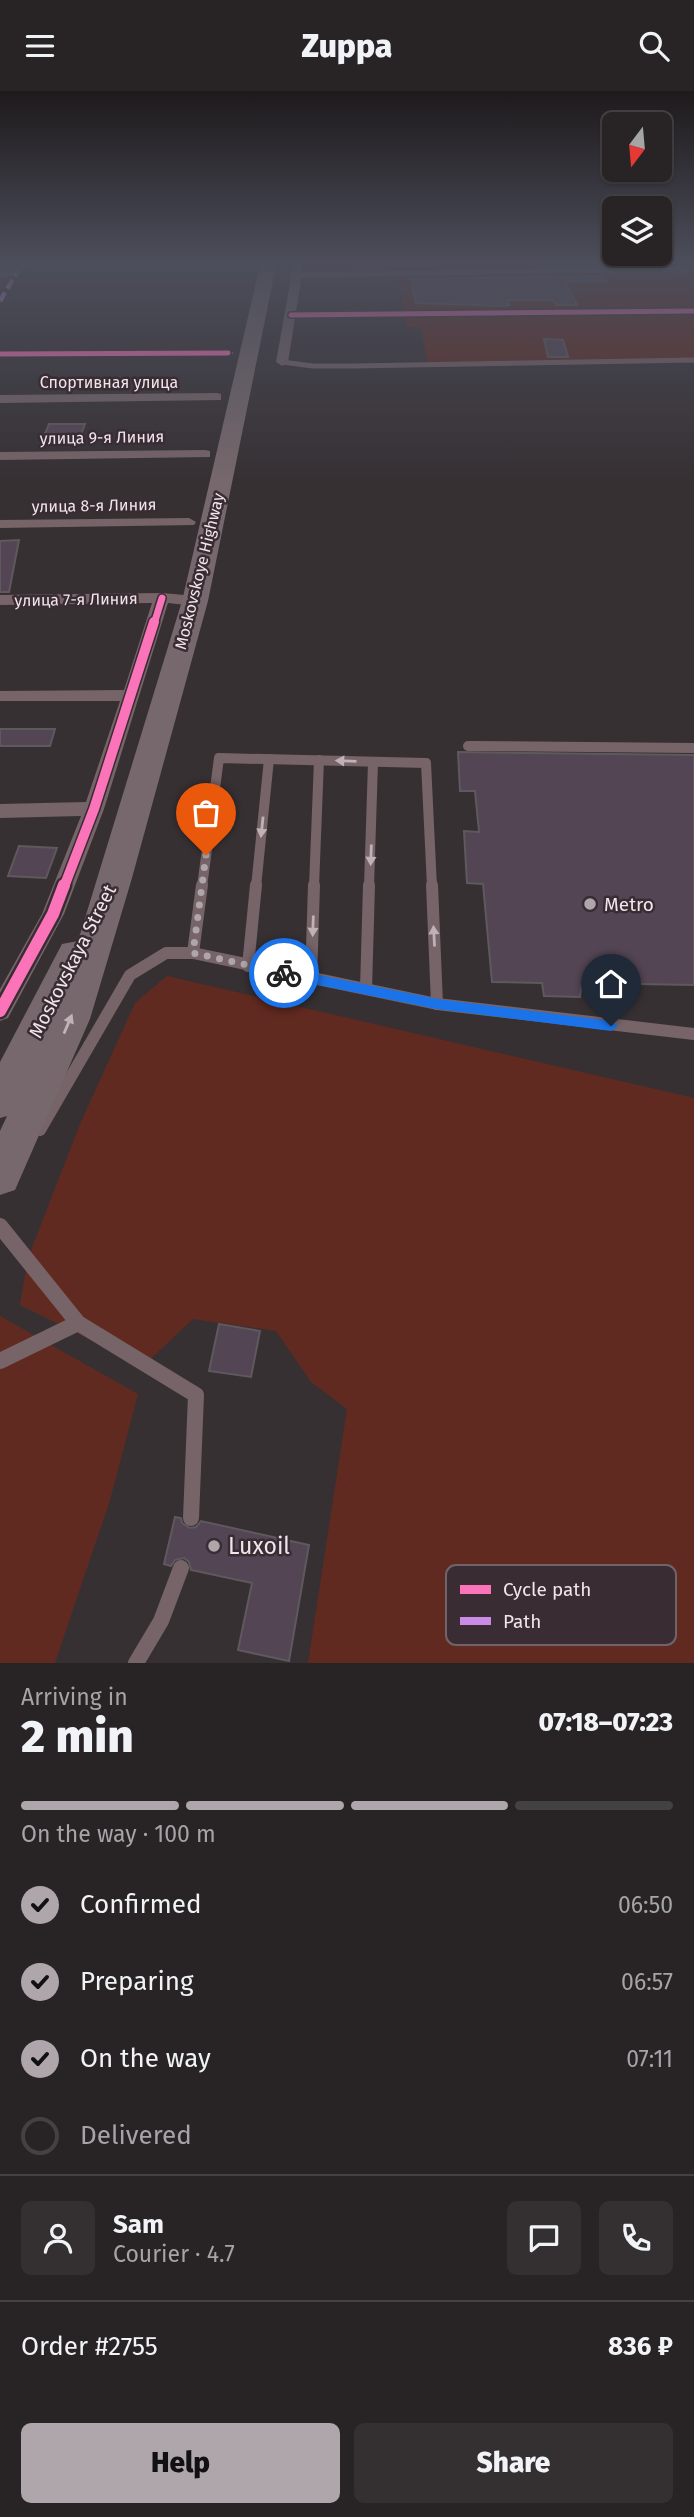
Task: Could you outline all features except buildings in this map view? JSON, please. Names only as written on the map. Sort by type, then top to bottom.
[{"type":"highway","name":"Moskovskoye Highway","points":[[115,878],[195,601],[253,334]]},
{"type":"highway","name":"Moskovskaya Street","points":[[0,1176],[24,1112],[71,1019],[115,878]]},
{"type":"street","points":[[282,362],[287,334]]},
{"type":"street","points":[[0,354],[228,353]]},
{"type":"street","name":"Спортивная улица","points":[[0,399],[217,397]]},
{"type":"street","name":"улица 9-я Линия","points":[[0,456],[205,454]]},
{"type":"street","name":"улица 8-я Линия","points":[[0,524],[188,522]]},
{"type":"street","name":"улица 7-я Линия","points":[[0,600],[162,598],[195,601]]},
{"type":"street","points":[[0,1011],[10,974],[53,914],[94,809],[162,598]]},
{"type":"street","points":[[0,696],[131,695]]},
{"type":"street","points":[[0,811],[94,809]]},
{"type":"lane","points":[[282,362],[313,366],[353,366],[694,360]]},
{"type":"lane","points":[[468,746],[694,748]]},
{"type":"lane","points":[[193,953],[219,758],[426,763],[437,1004]]},
{"type":"lane","points":[[248,966],[269,759]]},
{"type":"lane","points":[[311,979],[319,760]]},
{"type":"lane","points":[[366,989],[373,762]]},
{"type":"lane","points":[[0,1188],[24,1112],[130,975],[166,953],[193,953],[437,1004],[694,1034]]},
{"type":"lane","points":[[0,1226],[78,1323],[196,1395],[191,1518]]},
{"type":"lane","points":[[0,1361],[78,1323]]},
{"type":"lane","points":[[136,1663],[161,1622],[181,1568]]},
{"type":"shaded area","points":[[422,334],[694,334],[694,363],[428,367]]},
{"type":"shaded area","points":[[167,976],[694,1098],[694,1663],[308,1663],[347,1409],[311,1382],[276,1331],[193,1319],[143,1366],[20,1305],[28,1258],[80,1124],[135,1003]]},
{"type":"shaded area","points":[[0,1316],[138,1394],[110,1500],[55,1663],[0,1663]]},
{"type":"cycle path","points":[[0,354],[228,353]]},
{"type":"cycle path","points":[[0,1011],[53,914],[94,809],[162,598]]},
{"type":"way so far","points":[[206,855],[193,953],[284,973]]},
{"type":"place","name":"Metro","points":[[590,904]]},
{"type":"place","name":"Luxoil","points":[[214,1546]]},
{"type":"route","points":[[284,973],[437,1004],[611,1026]]}]
